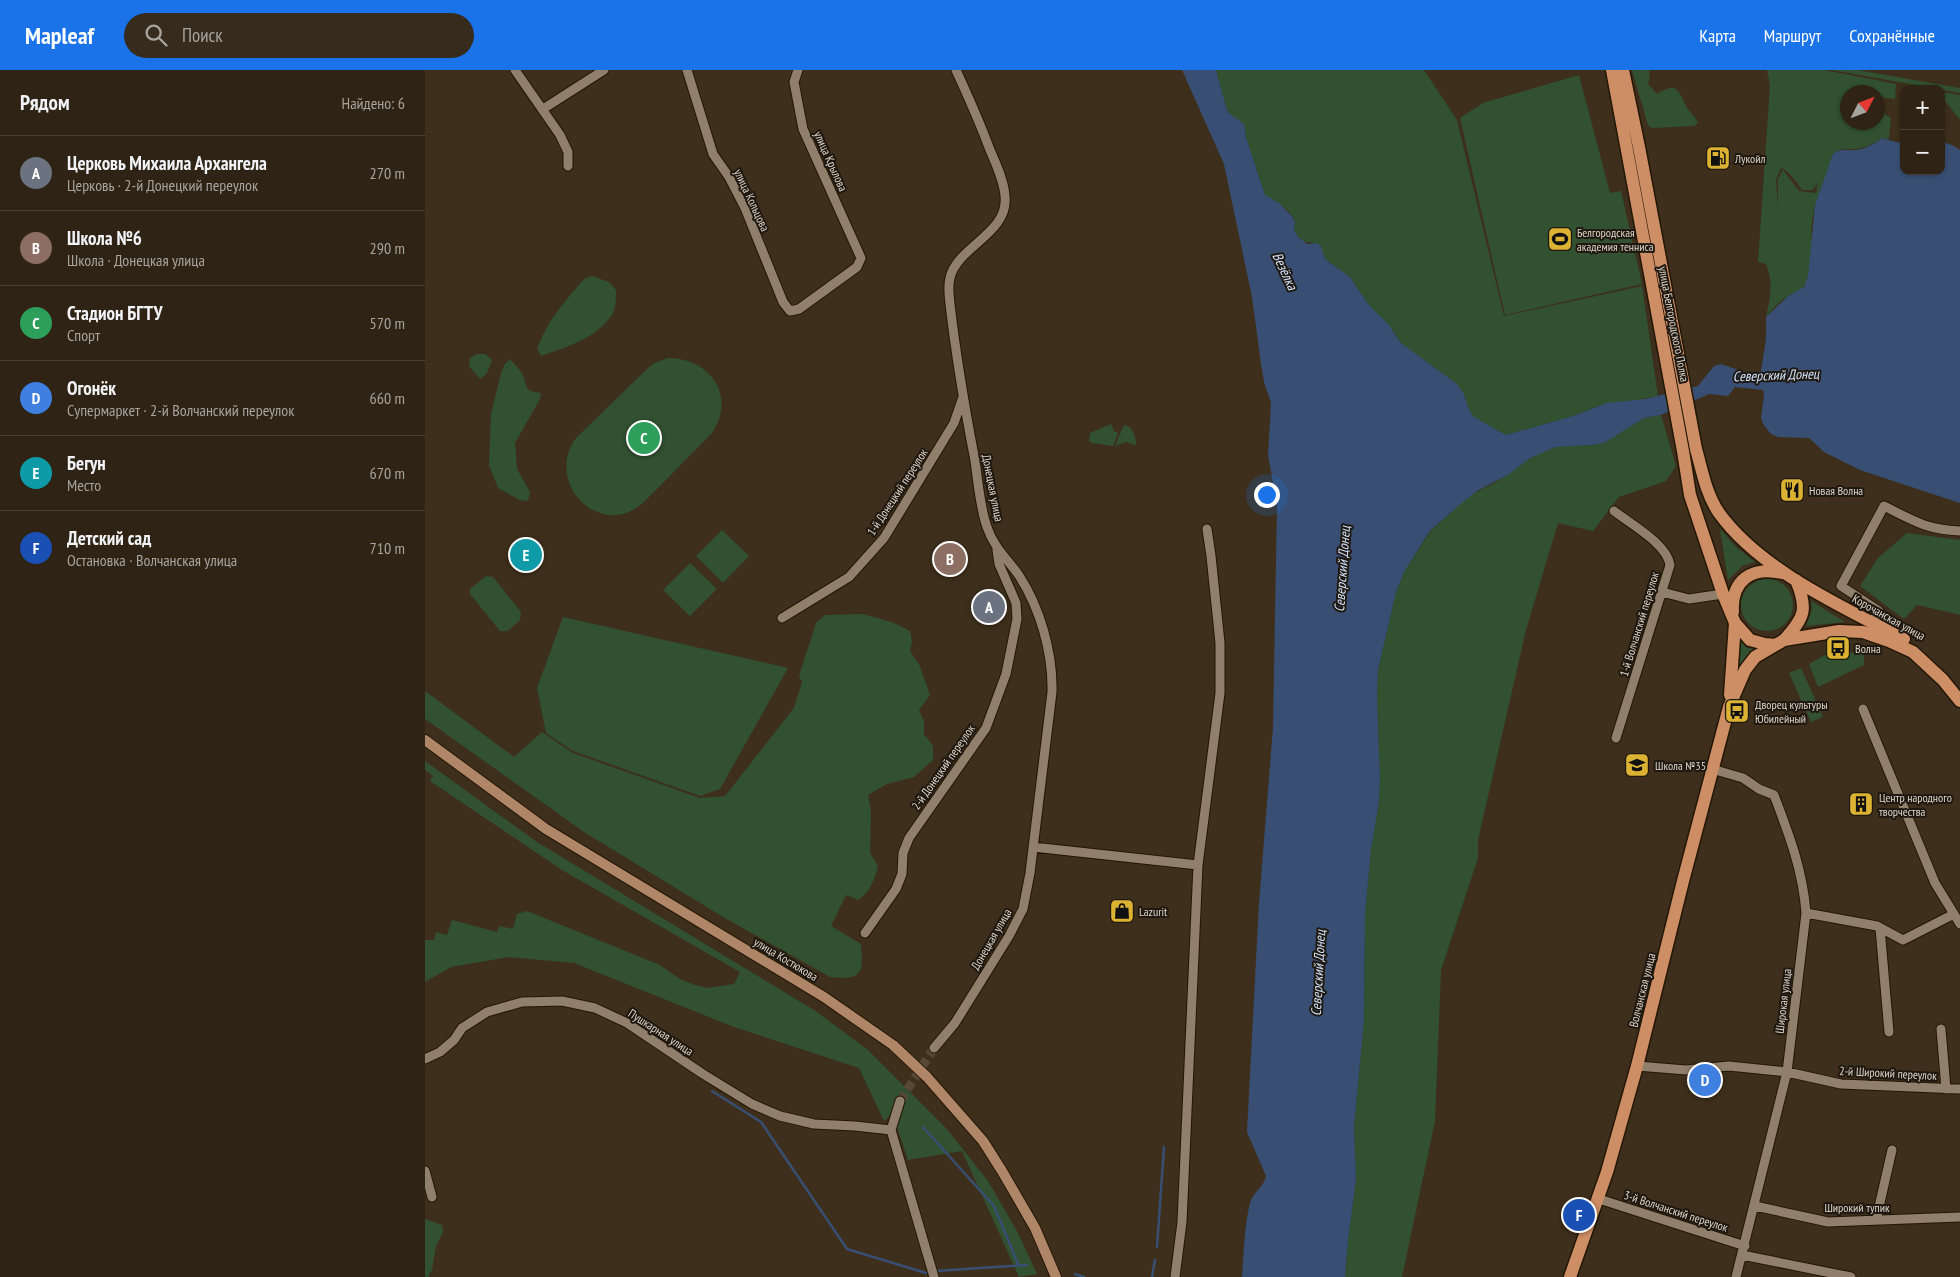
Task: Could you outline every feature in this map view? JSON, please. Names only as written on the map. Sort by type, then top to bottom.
[{"type":"main road","name":"улица Белгородского Полка","points":[[1612,70],[1690,450],[1690,495],[1723,594],[1735,620]]},
{"type":"main road","name":"улица Белгородского Полка","points":[[1623,70],[1639,147],[1667,331]]},
{"type":"main road","points":[[1690,450],[1720,513],[1746,542],[1791,577],[1804,605],[1803,616],[1797,627],[1780,642],[1755,657],[1745,670],[1729,707]]},
{"type":"main road","points":[[1723,594],[1753,573],[1768,570],[1791,577]]},
{"type":"main road","name":"Корочанская улица","points":[[1791,577],[1918,647],[1947,673],[1960,689]]},
{"type":"main road","points":[[1729,707],[1735,620],[1732,598],[1741,582]]},
{"type":"main road","points":[[1735,620],[1751,640],[1765,644],[1780,642]]},
{"type":"main road","name":"Корочанская улица","points":[[1780,642],[1839,630],[1889,641],[1913,652],[1943,680],[1960,701]]},
{"type":"main road","name":"Волчанская улица","points":[[1570,1277],[1599,1199],[1637,1066],[1729,707]]},
{"type":"main road","name":"улица Костюкова","points":[[425,740],[546,829],[824,997],[893,1045],[927,1077],[983,1141],[1035,1228],[1056,1277]]},
{"type":"street","points":[[515,70],[543,109],[568,152],[568,166]]},
{"type":"street","points":[[543,109],[604,70]]},
{"type":"street","name":"улица Кольцова","points":[[687,70],[713,154],[729,177],[745,208],[783,302],[790,311],[799,309],[857,267],[861,258]]},
{"type":"street","name":"улица Крылова","points":[[798,70],[794,82],[803,129],[861,258]]},
{"type":"street","name":"Донецкая улица","points":[[934,1048],[955,1023],[1009,936],[1023,909],[1029,882],[1053,673],[1038,614],[1029,594],[1018,575],[996,547],[987,527],[963,397],[949,302],[949,278],[955,265],[964,254],[995,226],[1006,198],[999,171],[957,70]]},
{"type":"street","name":"1-й Донецкий переулок","points":[[781,618],[849,577],[884,538],[954,423],[963,397]]},
{"type":"street","points":[[1872,622],[1879,611],[1841,586],[1884,506],[1915,523],[1928,527],[1960,531]]},
{"type":"street","name":"1-й Волчанский переулок","points":[[1615,511],[1660,547],[1669,556],[1670,565],[1616,738]]},
{"type":"street","points":[[1175,1277],[1182,1222],[1198,865],[1220,693],[1220,643],[1207,530]]},
{"type":"street","name":"2-й Донецкий переулок","points":[[865,933],[896,888],[902,874],[903,853],[909,838],[986,728],[1006,674],[1017,620],[1016,603],[999,564],[996,547]]},
{"type":"street","points":[[1662,592],[1689,599],[1723,594]]},
{"type":"street","points":[[1863,709],[1935,883],[1960,924]]},
{"type":"street","name":"Широкая улица","points":[[1713,769],[1743,778],[1759,789],[1774,795],[1794,849],[1805,892],[1806,913],[1787,1072],[1736,1277]]},
{"type":"street","points":[[1033,847],[1198,865]]},
{"type":"street","points":[[1806,913],[1880,928],[1903,940],[1954,914]]},
{"type":"street","points":[[1880,928],[1889,1032]]},
{"type":"street","name":"Пушкарная улица","points":[[425,1059],[440,1052],[454,1040],[462,1028],[487,1012],[522,1002],[562,1001],[595,1008],[627,1023],[751,1104],[780,1116],[814,1124],[891,1130]]},
{"type":"street","points":[[1941,1029],[1946,1088]]},
{"type":"street","name":"2-й Широкий переулок","points":[[1637,1066],[1686,1070],[1729,1066],[1787,1072],[1841,1084],[1960,1089]]},
{"type":"street","points":[[900,1101],[891,1130],[933,1277]]},
{"type":"street","points":[[1876,1220],[1892,1150]]},
{"type":"street","points":[[425,1171],[432,1197]]},
{"type":"street","name":"3-й Волчанский переулок","points":[[1599,1199],[1743,1250],[1851,1277]]},
{"type":"street","name":"Широкий тупик","points":[[1755,1206],[1829,1222],[1960,1217]]},
{"type":"green space","points":[[1216,70],[1424,70],[1457,120],[1504,316],[1642,286],[1658,396],[1596,407],[1573,416],[1506,435],[1474,417],[1469,410],[1464,394],[1457,384],[1402,344],[1394,332],[1369,305],[1350,277],[1325,259],[1321,246],[1301,240],[1294,231],[1295,222],[1292,215],[1265,195],[1246,137],[1246,131],[1242,124],[1227,110]]},
{"type":"green space","points":[[1632,70],[1649,70],[1648,84],[1657,94],[1671,88],[1677,90],[1686,107],[1698,123],[1694,126],[1651,128],[1648,125]]},
{"type":"green space","points":[[1767,70],[1824,70],[1896,84],[1895,99],[1885,98],[1885,85],[1840,85],[1840,130],[1885,130],[1885,114],[1891,118],[1889,139],[1882,138],[1863,148],[1840,149],[1826,183],[1823,184],[1814,211],[1810,272],[1804,286],[1782,300],[1766,317],[1770,297],[1770,277],[1766,264],[1758,262],[1770,85]],"holes":[[[1781,168],[1787,171],[1802,190],[1812,190],[1818,183],[1816,193],[1799,191],[1783,170],[1778,179],[1778,205],[1776,180]]]},
{"type":"green space","points":[[1832,70],[1857,70],[1943,85],[1915,85]]},
{"type":"green space","name":"Белгородская академия тенниса","points":[[1579,75],[1610,193],[1621,191],[1642,284],[1505,315],[1460,118],[1483,103]]},
{"type":"green space","points":[[1945,85],[1960,88],[1960,93],[1945,90]]},
{"type":"green space","points":[[1945,93],[1960,95],[1960,120],[1946,102]]},
{"type":"green space","points":[[592,276],[609,282],[616,290],[613,313],[607,322],[590,335],[571,345],[541,356],[537,349],[551,320],[584,279]]},
{"type":"green space","points":[[477,354],[485,354],[492,360],[487,373],[480,379],[469,366],[470,358]]},
{"type":"green space","points":[[668,358],[683,360],[696,365],[707,372],[715,382],[720,393],[722,406],[719,419],[712,433],[641,505],[633,510],[618,515],[603,514],[589,508],[578,498],[570,485],[566,470],[568,454],[576,438],[649,367]]},
{"type":"green space","points":[[510,359],[521,372],[528,389],[541,393],[540,399],[515,443],[517,469],[530,492],[528,501],[520,500],[498,488],[489,465],[491,414],[504,365]]},
{"type":"green space","points":[[1661,415],[1676,466],[1666,481],[1619,497],[1593,531],[1558,523],[1526,630],[1478,840],[1478,858],[1441,970],[1435,1121],[1402,1277],[1345,1277],[1356,1179],[1354,1127],[1364,1021],[1365,915],[1371,849],[1379,802],[1378,670],[1396,592],[1404,572],[1430,532],[1467,497],[1500,480],[1530,458],[1545,451],[1556,447],[1604,443],[1644,418]]},
{"type":"green space","points":[[1111,424],[1114,431],[1118,433],[1113,446],[1089,441],[1090,433]]},
{"type":"green space","points":[[1125,425],[1133,433],[1136,445],[1126,442],[1115,446],[1123,427]]},
{"type":"green space","points":[[1720,529],[1736,547],[1755,562],[1742,566],[1728,580]]},
{"type":"green space","points":[[722,530],[749,556],[723,583],[696,556]]},
{"type":"green space","points":[[1907,533],[1960,540],[1960,615],[1917,605],[1904,619],[1860,586],[1878,558]]},
{"type":"green space","points":[[690,563],[717,589],[690,616],[663,590]]},
{"type":"green space","points":[[486,576],[493,577],[521,612],[520,620],[508,631],[500,631],[470,594],[470,589]]},
{"type":"green space","points":[[1762,579],[1772,579],[1786,586],[1793,600],[1793,610],[1786,624],[1772,631],[1762,631],[1752,627],[1745,620],[1741,610],[1741,600],[1745,590],[1752,583]]},
{"type":"green space","points":[[1811,601],[1845,622],[1806,626],[1812,610]]},
{"type":"green space","points":[[863,614],[892,622],[910,631],[912,642],[910,651],[919,664],[930,695],[919,710],[924,721],[924,734],[933,746],[933,760],[914,777],[887,784],[868,795],[871,812],[870,853],[878,866],[869,889],[862,897],[858,900],[846,895],[831,926],[861,944],[861,969],[854,976],[830,977],[723,917],[584,832],[425,719],[425,691],[514,757],[542,732],[573,753],[700,798],[725,796],[794,708],[802,682],[799,676],[816,623],[825,615]]},
{"type":"green space","points":[[563,617],[788,668],[720,789],[700,796],[573,751],[546,733],[537,688]]},
{"type":"green space","points":[[1739,640],[1747,648],[1756,649],[1738,669]]},
{"type":"green space","points":[[1843,652],[1864,653],[1864,665],[1818,687],[1809,664],[1825,655]]},
{"type":"green space","points":[[1801,668],[1823,717],[1811,722],[1789,673]]},
{"type":"green space","points":[[425,761],[537,842],[814,1010],[867,1049],[946,1128],[988,1181],[1018,1233],[1037,1274],[1019,1277],[962,1151],[908,1160],[896,1124],[905,1101],[899,1097],[889,1117],[884,1121],[859,1068],[734,1027],[574,963],[509,957],[451,967],[425,982],[425,940],[434,940],[436,932],[447,935],[452,920],[497,932],[499,926],[513,929],[517,914],[527,911],[660,965],[680,979],[695,985],[707,988],[734,984],[740,972],[562,870],[430,781],[433,776],[425,770]]},
{"type":"green space","points":[[425,1219],[442,1225],[443,1232],[436,1246],[432,1270],[428,1276],[430,1277],[425,1277]]},
{"type":"water","points":[[1182,70],[1216,70],[1227,110],[1244,124],[1246,137],[1265,195],[1279,203],[1292,216],[1295,222],[1294,229],[1301,240],[1308,244],[1317,243],[1321,246],[1325,259],[1350,277],[1369,305],[1388,324],[1401,343],[1457,384],[1464,394],[1469,410],[1474,417],[1506,435],[1573,416],[1607,403],[1645,399],[1698,386],[1714,366],[1721,364],[1744,372],[1754,373],[1761,371],[1766,339],[1766,317],[1788,296],[1804,287],[1808,276],[1815,205],[1833,154],[1842,150],[1864,148],[1882,138],[1900,143],[1900,175],[1945,175],[1945,143],[1960,150],[1960,503],[1860,470],[1824,452],[1809,438],[1778,437],[1771,434],[1763,424],[1761,417],[1763,390],[1735,387],[1728,396],[1709,394],[1661,415],[1644,418],[1604,443],[1556,447],[1530,458],[1508,475],[1477,491],[1430,531],[1404,572],[1396,592],[1378,670],[1379,802],[1371,849],[1365,915],[1364,1021],[1354,1127],[1356,1179],[1345,1277],[1242,1277],[1245,1230],[1250,1203],[1266,1176],[1247,1132],[1259,903],[1273,728],[1277,505],[1268,455],[1271,403],[1264,382],[1252,297],[1224,164]]},
{"type":"waterway","points":[[712,1091],[761,1122],[847,1249],[926,1273]]},
{"type":"waterway","points":[[923,1127],[994,1206],[1019,1266]]},
{"type":"waterway","points":[[1157,1247],[1164,1147]]},
{"type":"waterway","points":[[1152,1277],[1155,1260]]},
{"type":"waterway","points":[[936,1271],[1027,1265]]},
{"type":"waterway","points":[[1075,1274],[1084,1277]]},
{"type":"tunnel","points":[[900,1101],[934,1048]]},
{"type":"place","name":"Лукойл","points":[[1718,158]]},
{"type":"place","name":"Белгородская академия тенниса","points":[[1560,239]]},
{"type":"place","name":"Стадион БГТУ","points":[[644,438]]},
{"type":"place","name":"Новая Волна","points":[[1792,490]]},
{"type":"place","name":"Бегун","points":[[526,555]]},
{"type":"place","name":"Школа №6","points":[[950,559]]},
{"type":"place","name":"Церковь Михаила Архангела","points":[[989,607]]},
{"type":"place","name":"Волна","points":[[1838,648]]},
{"type":"place","name":"Дворец культуры Юбилейный","points":[[1737,711]]},
{"type":"place","name":"Школа №35","points":[[1637,765]]},
{"type":"place","name":"Центр народного творчества","points":[[1861,804]]},
{"type":"place","name":"Lazurit","points":[[1122,911]]},
{"type":"place","name":"Огонёк","points":[[1705,1080]]},
{"type":"place","name":"Детский сад","points":[[1579,1215]]},
{"type":"water label","name":"Везёлка","points":[[1285,271]]},
{"type":"water label","name":"Северский Донец","points":[[1776,375]]},
{"type":"water label","name":"Северский Донец","points":[[1342,569]]},
{"type":"water label","name":"Северский Донец","points":[[1318,973]]}]
